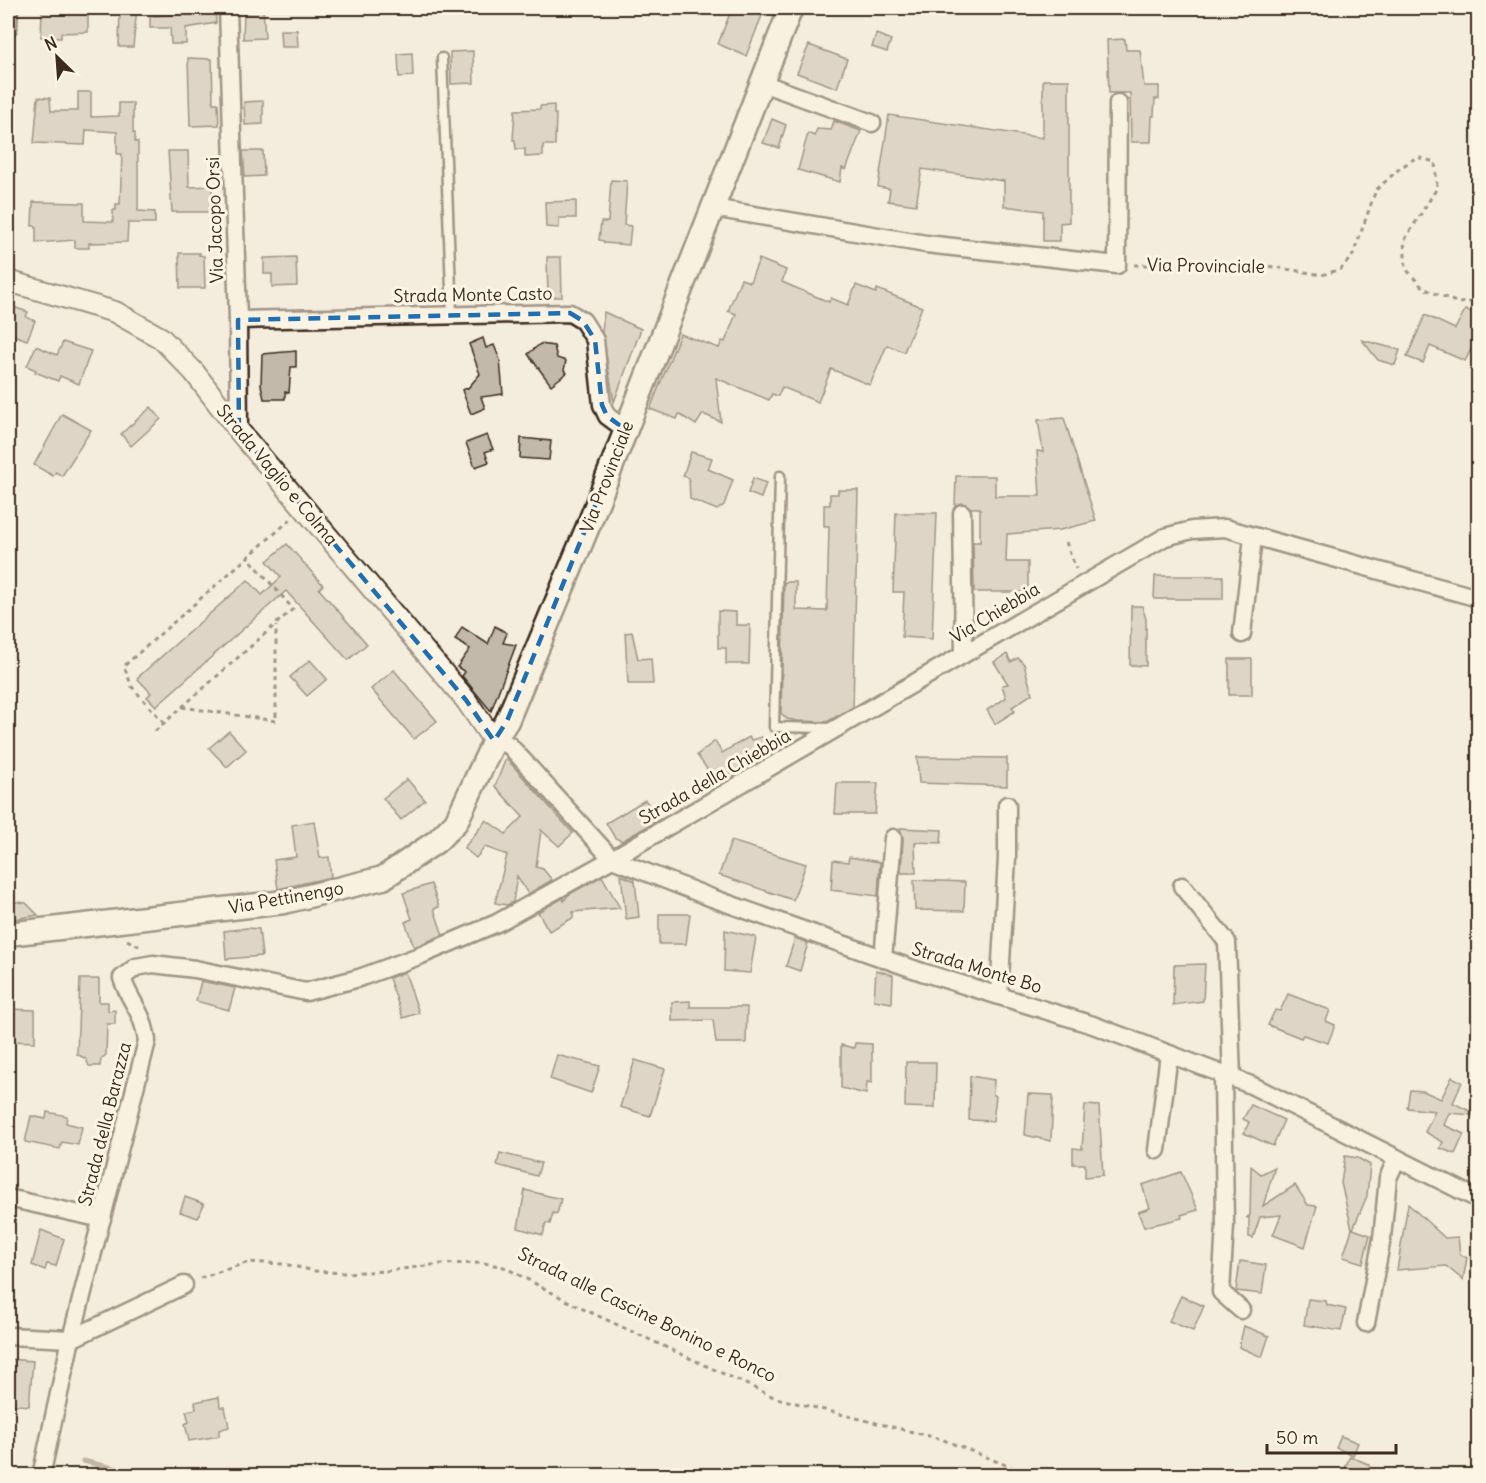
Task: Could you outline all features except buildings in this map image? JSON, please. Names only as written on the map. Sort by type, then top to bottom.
[{"type":"main road","name":"Via Provinciale","points":[[494,741],[507,721],[626,430],[791,8]]},
{"type":"main road","name":"Via Pettinengo","points":[[8,934],[284,902],[383,878],[437,842],[456,822],[494,741]]},
{"type":"street","points":[[8,28],[9,8]]},
{"type":"street","name":"Via Jacopo Orsi","points":[[228,8],[238,320],[239,431]]},
{"type":"street","points":[[762,83],[873,123]]},
{"type":"street","points":[[713,208],[927,244],[1117,265],[1118,103]]},
{"type":"street","name":"Strada Vaglio e Colma","points":[[8,281],[115,312],[161,338],[194,372],[239,431],[466,700],[494,741]]},
{"type":"street","name":"Strada Monte Casto","points":[[238,320],[570,313],[584,321],[595,340],[602,405],[606,416],[626,430]]},
{"type":"street","points":[[962,513],[964,654]]},
{"type":"street","name":"Via Chiebbia","points":[[838,729],[1166,537],[1192,530],[1225,528],[1479,598]]},
{"type":"street","points":[[1242,634],[1253,537]]},
{"type":"street","name":"Strada della Chiebbia","points":[[612,859],[838,729]]},
{"type":"street","name":"Strada Monte Bo","points":[[494,741],[509,745],[612,859],[711,898],[883,959],[1093,1025],[1228,1076],[1479,1199]]},
{"type":"street","points":[[999,996],[1007,858],[1007,805]]},
{"type":"street","points":[[883,959],[892,838]]},
{"type":"street","name":"Strada della Barazza","points":[[41,1476],[71,1339],[147,1041],[144,1020],[125,989],[122,978],[136,967],[162,965],[306,992],[359,978],[497,923],[612,859]]},
{"type":"street","points":[[1182,886],[1227,942],[1228,1076],[1225,1225],[1221,1292],[1241,1310]]},
{"type":"street","points":[[1157,1150],[1169,1054]]},
{"type":"street","points":[[1366,1323],[1382,1238],[1388,1178],[1397,1158]]},
{"type":"street","points":[[8,1198],[102,1219]]},
{"type":"street","points":[[8,1336],[71,1339],[184,1285]]},
{"type":"lane","points":[[442,58],[452,315]]},
{"type":"lane","points":[[780,476],[774,727],[838,729]]},
{"type":"path","name":"Via Provinciale","points":[[1117,265],[1268,266],[1322,275],[1341,269],[1353,255],[1376,190],[1400,168],[1417,157],[1435,162],[1437,188],[1404,241],[1406,269],[1423,288],[1458,303],[1479,301]]},
{"type":"path","points":[[164,723],[132,687],[124,666],[304,508]]},
{"type":"path","points":[[1066,542],[1081,585]]},
{"type":"path","points":[[155,731],[293,609],[248,557]]},
{"type":"path","points":[[182,707],[276,721],[276,625]]},
{"type":"path","points":[[109,922],[111,932],[162,958],[162,965]]},
{"type":"path","name":"Strada alle Cascine Bonino e Ronco","points":[[184,1285],[249,1262],[284,1263],[315,1272],[343,1273],[387,1271],[440,1264],[484,1263],[504,1267],[581,1308],[776,1398],[940,1439],[1033,1476]]},
{"type":"highlighted area","points":[[570,313],[583,321],[595,340],[602,405],[607,416],[626,430],[507,721],[494,741],[466,700],[239,431],[238,320]]},
{"type":"waterway","points":[[83,1461],[149,1476]]}]
